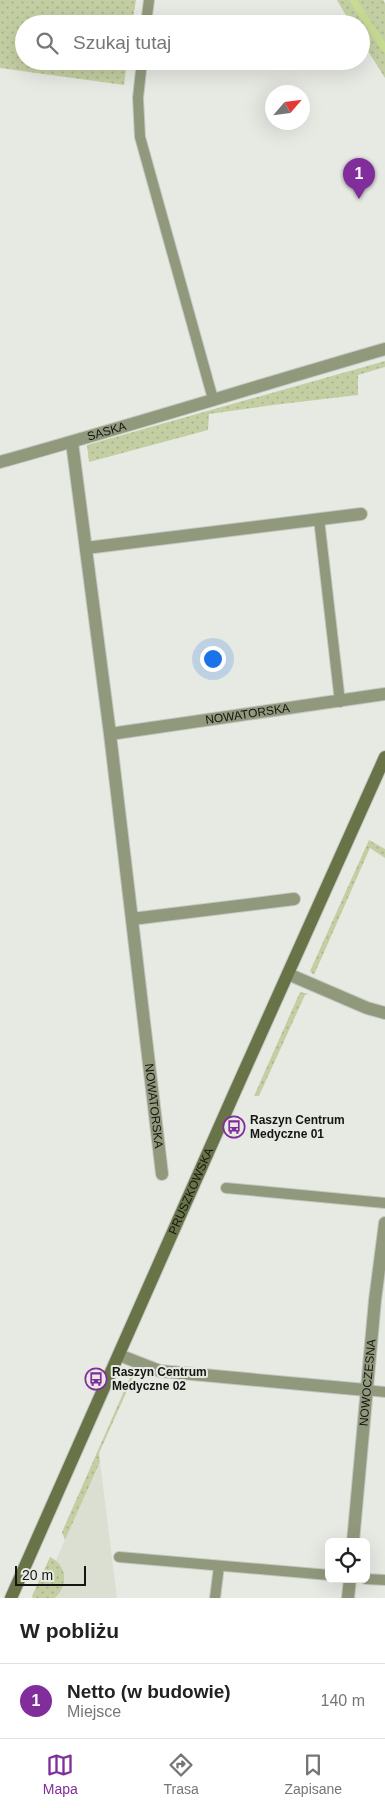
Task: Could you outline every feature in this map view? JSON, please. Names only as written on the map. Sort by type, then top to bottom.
[{"type":"street","name":"SASKA","points":[[0,462],[176,412],[213,399],[385,349]]},
{"type":"street","name":"NOWATORSKA","points":[[72,442],[110,734],[162,1174]]},
{"type":"street","points":[[86,548],[361,514]]},
{"type":"street","name":"NOWATORSKA","points":[[110,734],[385,694]]},
{"type":"street","name":"PRUSZKOWSKA","points":[[11,1598],[385,757]]},
{"type":"street","points":[[132,919],[294,899]]},
{"type":"street","points":[[288,974],[367,1008],[385,1013]]},
{"type":"street","name":"NOWOCZESNA","points":[[353,1538],[366,1390],[385,1223]]},
{"type":"street","points":[[119,1355],[160,1371],[366,1390]]},
{"type":"street","points":[[348,1598],[350,1583]]},
{"type":"lane","points":[[148,15],[150,0]]},
{"type":"lane","points":[[141,70],[138,98],[140,137],[213,399]]},
{"type":"lane","points":[[319,519],[340,702]]},
{"type":"lane","points":[[226,1188],[385,1203]]},
{"type":"lane","points":[[366,1390],[385,1392]]},
{"type":"lane","points":[[119,1557],[325,1576]]},
{"type":"lane","points":[[215,1598],[219,1566]]},
{"type":"lane","points":[[370,1579],[385,1580]]},
{"type":"shaded area","points":[[100,1462],[117,1598],[39,1598],[56,1560]]},
{"type":"green space","points":[[0,0],[136,0],[134,15],[15,15],[15,70],[126,70],[124,85],[0,68]]},
{"type":"green space","points":[[337,0],[383,0],[385,3],[385,78],[370,54],[370,15],[346,15]]},
{"type":"green space","points":[[385,361],[385,367],[358,375],[358,395],[209,414],[208,430],[89,462],[87,445]]},
{"type":"green space","points":[[369,840],[385,849],[385,858],[370,848],[314,975],[310,971]]},
{"type":"green space","points":[[300,992],[309,994],[305,995],[259,1096],[254,1096]]},
{"type":"green space","points":[[132,1373],[135,1373],[99,1453],[100,1462],[65,1540],[62,1532]]},
{"type":"green space","points":[[50,1557],[63,1570],[64,1582],[62,1587],[55,1598],[33,1598],[32,1596]]},
{"type":"waterway","points":[[353,0],[363,15]]},
{"type":"waterway","points":[[370,26],[385,49]]},
{"type":"place","name":"Netto (w budowie)","points":[[359,199]]},
{"type":"place","name":"Raszyn Centrum Medyczne 01","points":[[234,1127]]},
{"type":"place","name":"Raszyn Centrum Medyczne 02","points":[[96,1379]]}]
